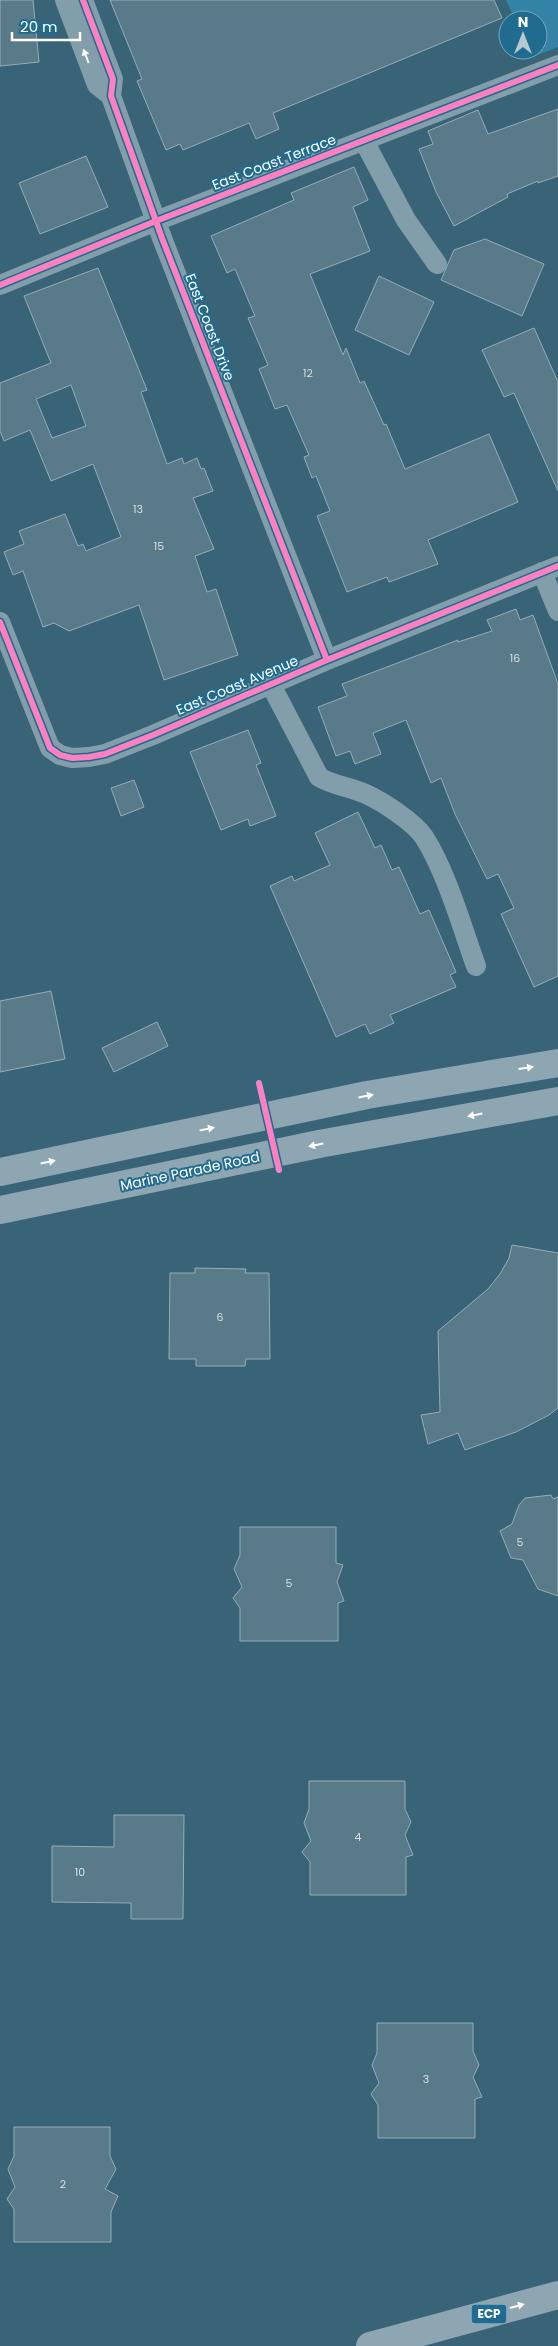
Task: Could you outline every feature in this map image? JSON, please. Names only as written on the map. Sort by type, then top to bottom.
[{"type":"highway","name":"ECP","points":[[370,2346],[558,2295]]},
{"type":"main road","points":[[0,1172],[367,1095],[558,1063]]},
{"type":"main road","name":"Marine Parade Road","points":[[0,1210],[319,1144],[558,1101]]},
{"type":"street","name":"East Coast Drive","points":[[65,0],[97,85],[111,96]]},
{"type":"street","name":"East Coast Drive","points":[[83,0],[113,79],[111,96],[156,221],[327,660]]},
{"type":"street","name":"East Coast Terrace","points":[[0,285],[156,221],[558,65]]},
{"type":"street","points":[[364,141],[406,220],[437,264]]},
{"type":"street","name":"East Coast Avenue","points":[[0,622],[50,748],[60,755],[72,758],[89,758],[104,754],[550,569],[558,611]]},
{"type":"street","name":"East Coast Avenue","points":[[271,685],[319,777],[329,783],[366,794],[400,815],[423,836],[437,862],[476,966]]},
{"type":"shaded area","points":[[506,0],[558,0],[558,47],[548,51],[548,10],[510,10]]},
{"type":"building","points":[[0,0],[33,0],[39,62],[0,66]]},
{"type":"building","points":[[110,0],[494,0],[498,10],[498,20],[273,113],[279,129],[256,139],[249,123],[183,150],[180,144],[166,150],[137,81],[142,79]]},
{"type":"building","points":[[558,109],[558,176],[538,183],[538,181],[507,194],[508,197],[454,226],[436,192],[419,149],[433,144],[428,131],[478,110],[488,134]]},
{"type":"building","points":[[86,156],[108,207],[40,234],[19,183]]},
{"type":"building","points":[[354,167],[368,200],[353,207],[370,251],[310,274],[343,355],[346,348],[360,383],[364,381],[384,425],[386,424],[405,469],[489,434],[518,502],[428,540],[438,564],[389,582],[387,577],[347,592],[317,516],[330,511],[316,476],[312,478],[304,457],[309,455],[287,405],[275,409],[259,369],[268,365],[248,318],[255,316],[235,269],[227,273],[211,236],[294,200],[291,193]]},
{"type":"building","points":[[485,239],[544,264],[522,316],[441,280],[454,250]]},
{"type":"building","points":[[98,268],[147,390],[141,392],[167,464],[182,458],[184,464],[197,458],[201,469],[204,468],[213,491],[193,498],[214,549],[195,556],[207,592],[216,589],[238,655],[164,680],[139,605],[69,631],[54,623],[43,627],[23,571],[13,575],[4,552],[24,544],[19,531],[65,514],[78,546],[83,544],[86,551],[121,537],[93,464],[51,481],[30,430],[4,441],[0,431],[0,383],[51,363],[24,296]],"holes":[[[71,385],[86,426],[52,438],[36,399]]]},
{"type":"building","points":[[379,276],[434,302],[409,355],[355,330]]},
{"type":"building","points":[[534,328],[558,382],[558,491],[514,393],[504,397],[482,350]]},
{"type":"building","points":[[516,609],[520,620],[533,615],[558,684],[558,976],[534,987],[501,914],[514,908],[498,874],[487,879],[455,814],[441,778],[431,783],[406,720],[373,733],[381,754],[355,764],[350,751],[336,756],[318,707],[347,696],[342,684],[458,640],[458,642],[492,631],[487,620]]},
{"type":"building","points":[[248,730],[261,763],[256,765],[276,816],[250,826],[248,819],[221,830],[190,752]]},
{"type":"building","points":[[134,780],[144,807],[121,816],[111,788]]},
{"type":"building","points":[[358,812],[375,848],[381,845],[392,870],[399,867],[420,914],[429,910],[456,972],[450,975],[456,987],[390,1015],[394,1023],[370,1034],[365,1024],[336,1037],[270,886],[292,876],[294,881],[330,865],[315,833]]},
{"type":"building","points":[[51,991],[65,1059],[0,1072],[0,1001]]},
{"type":"building","points":[[157,1022],[168,1046],[114,1072],[102,1048]]},
{"type":"building","points":[[512,1245],[558,1253],[558,1408],[549,1415],[516,1432],[465,1450],[458,1433],[428,1444],[421,1415],[440,1412],[438,1331],[488,1289],[500,1274],[509,1258]]},
{"type":"building","points":[[195,1268],[246,1269],[245,1273],[269,1273],[270,1359],[246,1359],[245,1366],[196,1366],[196,1359],[169,1359],[170,1273],[195,1273]]},
{"type":"building","points":[[551,1495],[553,1499],[558,1497],[558,1596],[538,1589],[523,1560],[511,1558],[500,1531],[512,1524],[519,1505],[525,1498]]},
{"type":"building","points":[[240,1527],[336,1527],[336,1563],[343,1565],[337,1582],[344,1601],[338,1603],[338,1641],[240,1641],[240,1608],[233,1598],[242,1587],[234,1569],[240,1555]]},
{"type":"building","points":[[309,1781],[405,1781],[405,1809],[411,1822],[405,1835],[413,1855],[406,1857],[406,1895],[310,1895],[310,1862],[302,1852],[311,1841],[304,1823],[309,1809]]},
{"type":"building","points":[[114,1815],[184,1815],[183,1919],[131,1919],[131,1903],[52,1902],[52,1846],[114,1847]]},
{"type":"building","points":[[377,2023],[473,2023],[473,2051],[479,2065],[473,2077],[482,2097],[475,2099],[475,2138],[378,2138],[378,2105],[371,2094],[379,2083],[372,2065],[377,2053]]},
{"type":"building","points":[[14,2127],[110,2127],[110,2156],[116,2169],[105,2189],[118,2196],[111,2212],[111,2242],[14,2242],[14,2209],[7,2199],[15,2187],[8,2169],[14,2156]]},
{"type":"cycle path","points":[[83,0],[113,79],[111,96],[162,238],[327,660]]},
{"type":"cycle path","points":[[0,285],[156,221],[558,65]]},
{"type":"cycle path","points":[[0,622],[50,748],[60,755],[72,758],[89,757],[105,754],[153,735],[327,660],[558,566]]},
{"type":"cycle path","points":[[259,1083],[279,1170]]}]
